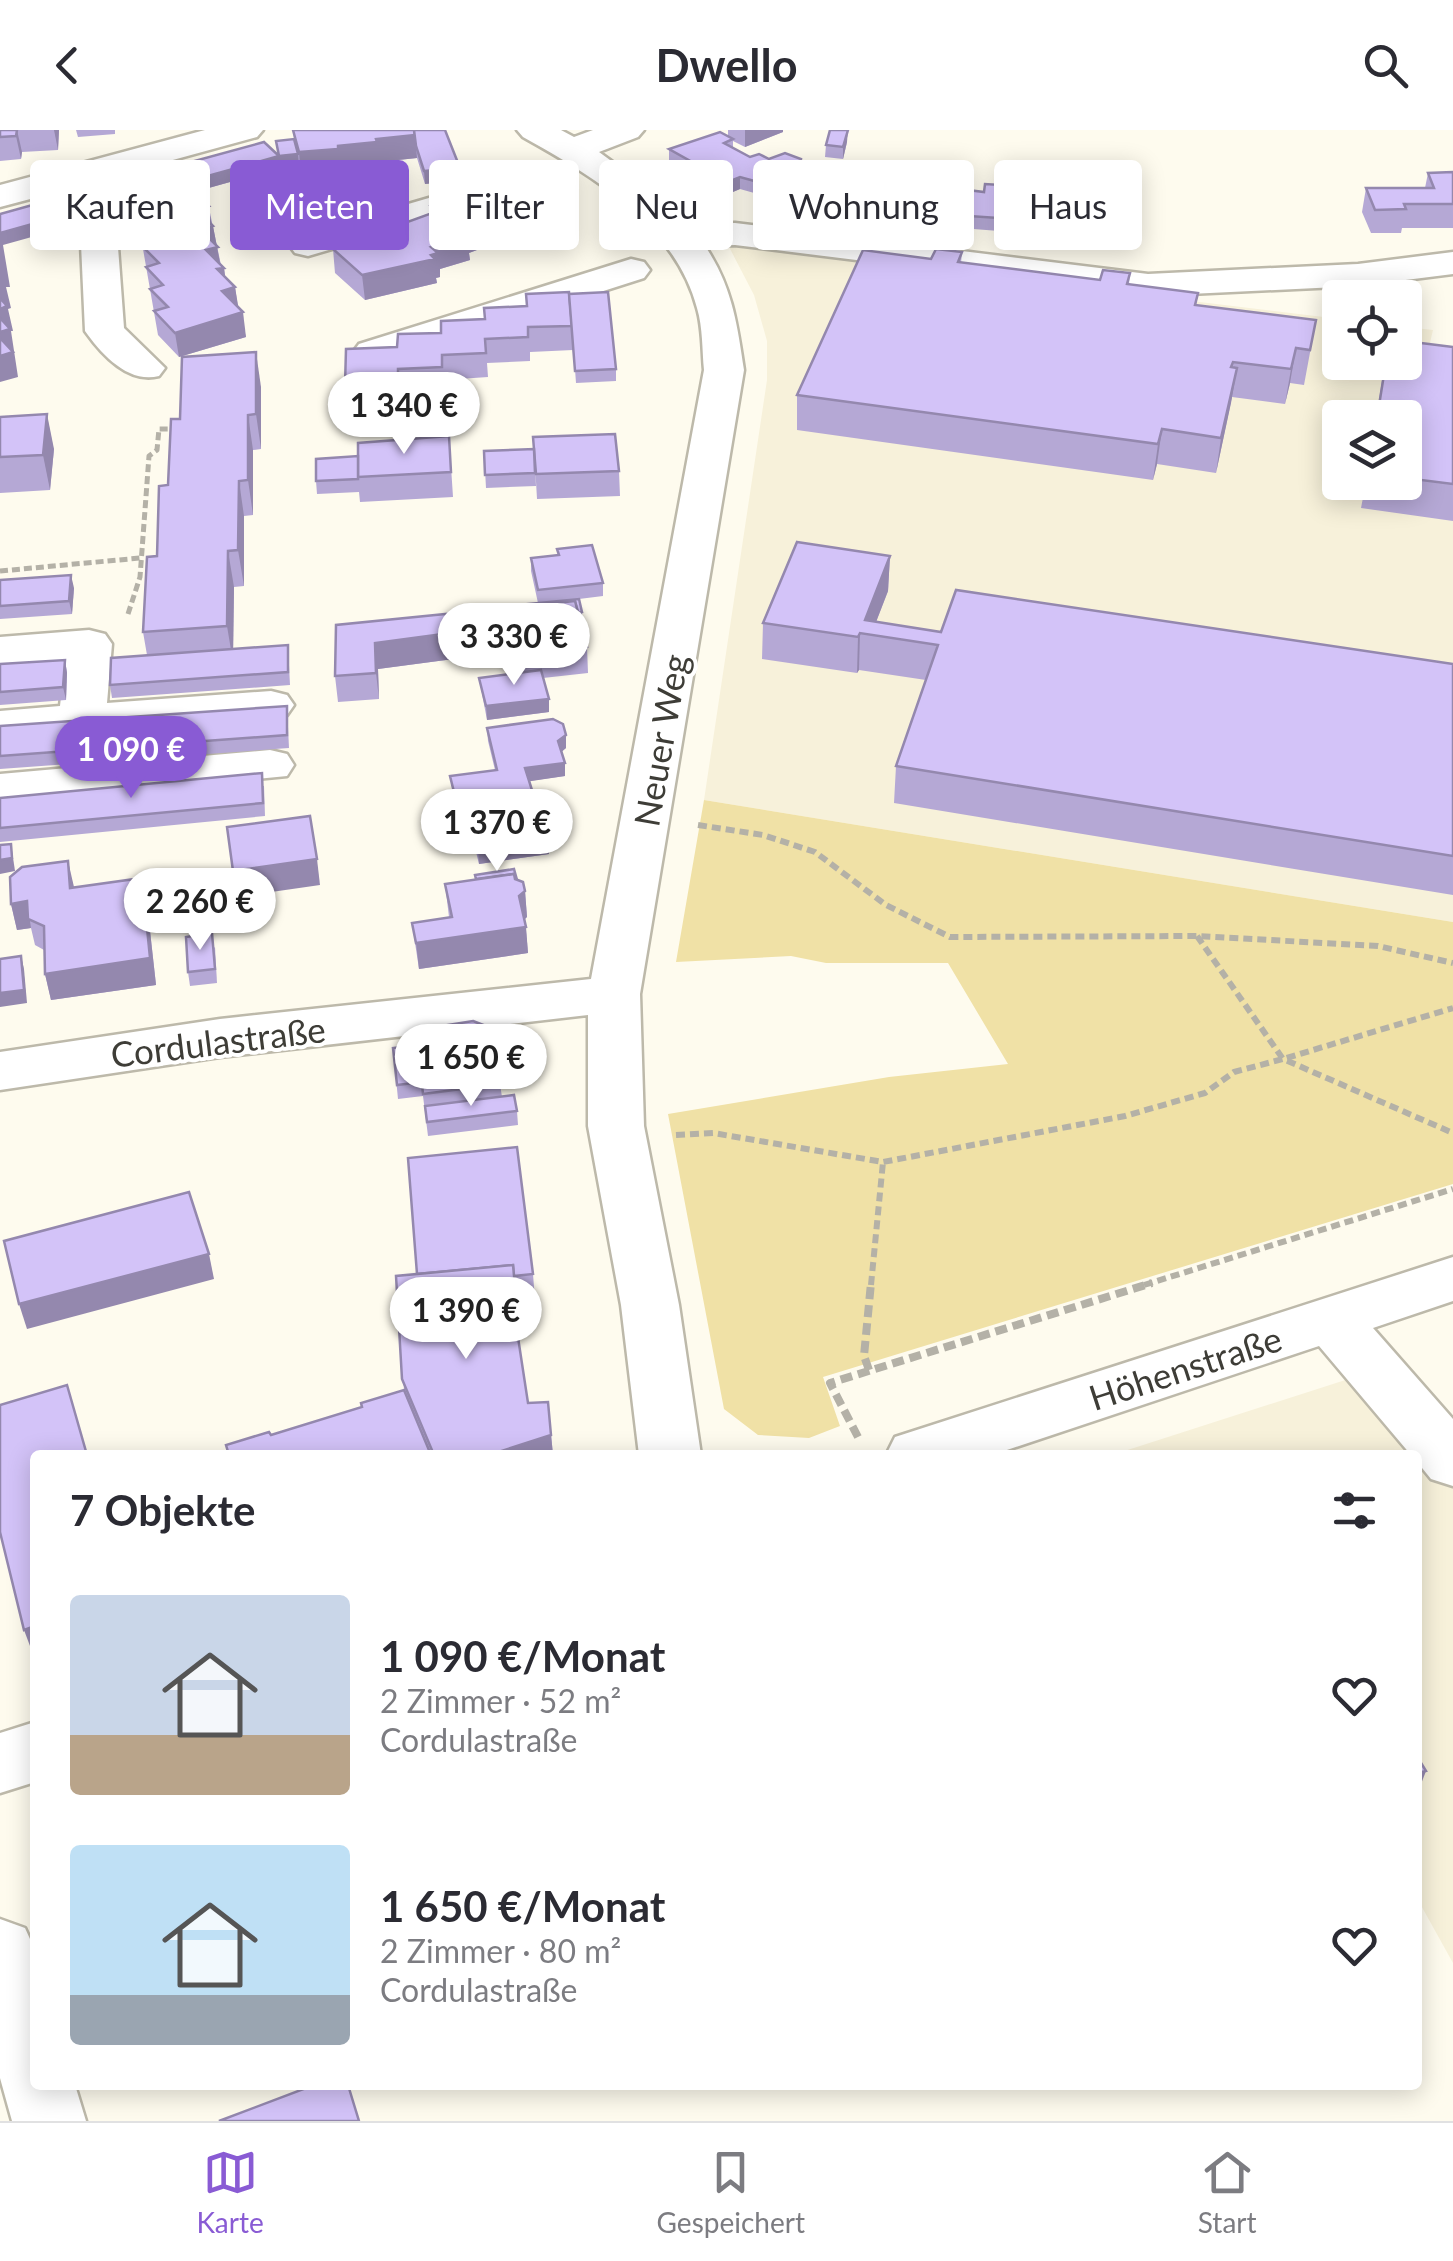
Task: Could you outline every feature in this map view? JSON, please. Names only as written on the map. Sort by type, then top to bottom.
[{"type":"street","points":[[132,160],[245,130]]},
{"type":"street","points":[[534,130],[599,169]]},
{"type":"street","points":[[409,215],[536,177],[626,130]]},
{"type":"street","points":[[0,196],[30,188]]},
{"type":"street","points":[[733,234],[1148,285],[1358,275],[1453,263]]},
{"type":"street","points":[[100,250],[105,331],[144,368]]},
{"type":"street","name":"Neuer Weg","points":[[669,1450],[650,1305],[616,1126],[614,994],[724,370],[716,306],[684,250]]},
{"type":"street","points":[[373,352],[631,270]]},
{"type":"street","points":[[0,651],[90,644],[82,721]]},
{"type":"street","points":[[0,725],[271,705]]},
{"type":"street","points":[[0,789],[270,766]]},
{"type":"street","name":"Cordulastraße","points":[[0,1071],[220,1038],[614,994]]},
{"type":"street","name":"Höhenstraße","points":[[889,1449],[1453,1279]]},
{"type":"street","points":[[1330,1319],[1453,1461]]},
{"type":"street","points":[[0,1763],[30,1754]]},
{"type":"street","points":[[0,1952],[30,2057]]},
{"type":"street","points":[[40,2090],[49,2121]]},
{"type":"path","points":[[90,644],[128,641],[128,598],[140,583],[141,534],[148,521],[149,456],[157,450],[159,429],[173,429]]},
{"type":"path","points":[[0,571],[140,558]]},
{"type":"path","points":[[692,824],[763,835],[815,852],[886,905],[950,938],[1197,936],[1378,946],[1453,963]]},
{"type":"path","points":[[1197,936],[1283,1059],[1453,1133]]},
{"type":"path","points":[[665,1136],[712,1133],[883,1162],[1124,1116],[1205,1093],[1234,1072],[1453,1008]]},
{"type":"path","points":[[869,1370],[864,1356],[883,1162]]},
{"type":"path","points":[[889,1449],[830,1383],[1453,1189]]},
{"type":"shaded area","points":[[733,246],[1322,317],[1322,380],[1422,380],[1422,329],[1433,330],[1429,347],[1453,353],[1453,922],[704,800],[767,380],[767,341],[754,295],[731,250]]},
{"type":"shaded area","points":[[704,800],[1453,922],[1453,1184],[823,1377],[840,1426],[809,1438],[758,1435],[724,1409],[668,1114],[889,1077],[1008,1064],[948,963],[826,963],[791,956],[676,962]]},
{"type":"shaded area","points":[[1364,1374],[1453,1473],[1453,1963],[1422,1907],[1422,1450],[1128,1450]]},
{"type":"building","points":[[0,130],[17,130],[16,136],[0,137]]},
{"type":"building","points":[[293,130],[414,130],[415,135],[299,152]]},
{"type":"building","points":[[414,130],[445,130],[457,160],[429,160],[429,171],[424,171]]},
{"type":"building","points":[[830,130],[848,130],[843,147],[826,145]]},
{"type":"building","points":[[720,132],[733,139],[724,143],[750,157],[759,154],[769,159],[785,153],[801,159],[753,160],[753,181],[740,177],[733,180],[733,160],[689,160],[669,149]]},
{"type":"building","points":[[294,139],[298,154],[279,156],[276,141]]},
{"type":"building","points":[[264,142],[279,156],[230,160],[230,170],[210,175],[210,160],[198,160]]},
{"type":"building","points":[[1453,172],[1453,204],[1404,204],[1406,209],[1375,210],[1366,188],[1434,188],[1428,173]]},
{"type":"building","points":[[985,184],[994,185],[994,218],[974,216],[974,191],[984,192]]},
{"type":"building","points":[[30,206],[30,225],[0,233],[0,214]]},
{"type":"building","points":[[429,214],[429,250],[438,253],[431,255],[435,259],[362,275],[334,250],[409,250],[409,221]]},
{"type":"building","points":[[146,250],[206,250],[224,268],[217,269],[235,287],[222,291],[243,312],[175,333],[154,311],[168,307],[150,289],[163,285],[146,267],[159,263]]},
{"type":"building","points":[[863,250],[931,259],[936,250],[945,250],[962,252],[958,262],[1100,280],[1103,270],[1130,273],[1127,284],[1198,293],[1195,305],[1316,320],[1310,350],[1296,348],[1291,369],[1233,362],[1231,367],[1237,368],[1221,438],[1162,429],[1158,444],[797,395]]},
{"type":"building","points":[[569,292],[572,326],[528,327],[528,337],[485,339],[486,353],[442,355],[442,367],[398,369],[398,383],[345,385],[346,349],[397,347],[398,334],[441,333],[441,321],[485,319],[484,308],[527,306],[526,294]]},
{"type":"building","points":[[608,292],[616,369],[575,371],[569,294]]},
{"type":"building","points":[[0,318],[10,329],[0,332]]},
{"type":"building","points":[[0,338],[13,352],[0,356]]},
{"type":"building","points":[[1422,343],[1453,347],[1453,484],[1422,480],[1422,400],[1380,400],[1383,380],[1422,380]]},
{"type":"building","points":[[256,352],[256,414],[248,415],[248,480],[239,481],[238,550],[228,551],[227,626],[143,632],[147,557],[157,556],[159,486],[168,485],[171,419],[180,419],[182,357]]},
{"type":"building","points":[[47,414],[43,455],[0,457],[0,417]]},
{"type":"building","points":[[615,434],[619,471],[536,474],[533,437]]},
{"type":"building","points":[[449,436],[451,472],[358,477],[358,443]]},
{"type":"building","points":[[534,449],[535,473],[485,475],[484,451]]},
{"type":"building","points":[[358,456],[358,479],[316,481],[316,459]]},
{"type":"building","points":[[797,542],[890,556],[865,620],[941,632],[956,590],[1453,664],[1453,856],[896,766],[938,645],[763,623]]},
{"type":"building","points":[[592,545],[603,583],[538,590],[531,558],[559,555],[557,549]]},
{"type":"building","points":[[71,575],[69,601],[0,606],[0,580]]},
{"type":"building","points":[[579,599],[582,612],[578,613],[575,601],[487,608]]},
{"type":"building","points":[[575,601],[587,647],[518,655],[511,625],[375,643],[376,673],[335,676],[336,625]]},
{"type":"building","points":[[288,645],[288,672],[110,685],[111,658]]},
{"type":"building","points":[[65,660],[63,687],[0,692],[0,664]]},
{"type":"building","points":[[541,670],[549,699],[486,706],[479,678]]},
{"type":"building","points":[[287,706],[287,735],[0,756],[0,726]]},
{"type":"building","points":[[553,719],[563,724],[566,735],[558,741],[565,763],[525,768],[548,841],[478,850],[462,791],[454,792],[450,776],[497,770],[487,728]]},
{"type":"building","points":[[262,773],[263,803],[0,828],[0,798]]},
{"type":"building","points":[[310,816],[317,859],[233,871],[227,827]]},
{"type":"building","points":[[11,844],[12,858],[0,860],[0,845]]},
{"type":"building","points":[[68,861],[70,888],[142,878],[150,958],[45,974],[44,926],[28,919],[27,901],[11,904],[10,877],[22,867]]},
{"type":"building","points":[[514,869],[517,880],[514,874],[476,879],[475,875]]},
{"type":"building","points":[[514,874],[515,879],[523,882],[525,891],[519,896],[526,927],[416,943],[412,923],[452,917],[445,884]]},
{"type":"building","points":[[212,933],[215,969],[188,972],[186,937]]},
{"type":"building","points":[[21,956],[24,990],[0,993],[0,959]]},
{"type":"building","points":[[473,1021],[491,1028],[500,1084],[423,1094],[416,1030]]},
{"type":"building","points":[[417,1045],[422,1082],[397,1085],[393,1048]]},
{"type":"building","points":[[514,1095],[517,1111],[427,1122],[425,1106]]},
{"type":"building","points":[[517,1147],[533,1274],[514,1276],[513,1265],[417,1274],[408,1158]]},
{"type":"building","points":[[189,1192],[209,1254],[19,1304],[4,1241]]},
{"type":"building","points":[[513,1265],[516,1297],[512,1298],[528,1403],[548,1402],[551,1435],[504,1450],[432,1450],[402,1379],[396,1276]]},
{"type":"building","points":[[67,1385],[86,1450],[30,1450],[30,1628],[24,1630],[0,1532],[0,1405]]},
{"type":"building","points":[[404,1390],[429,1450],[228,1450],[226,1445],[362,1407],[361,1403]]},
{"type":"building","points":[[301,2090],[350,2090],[359,2121],[219,2121]]}]
